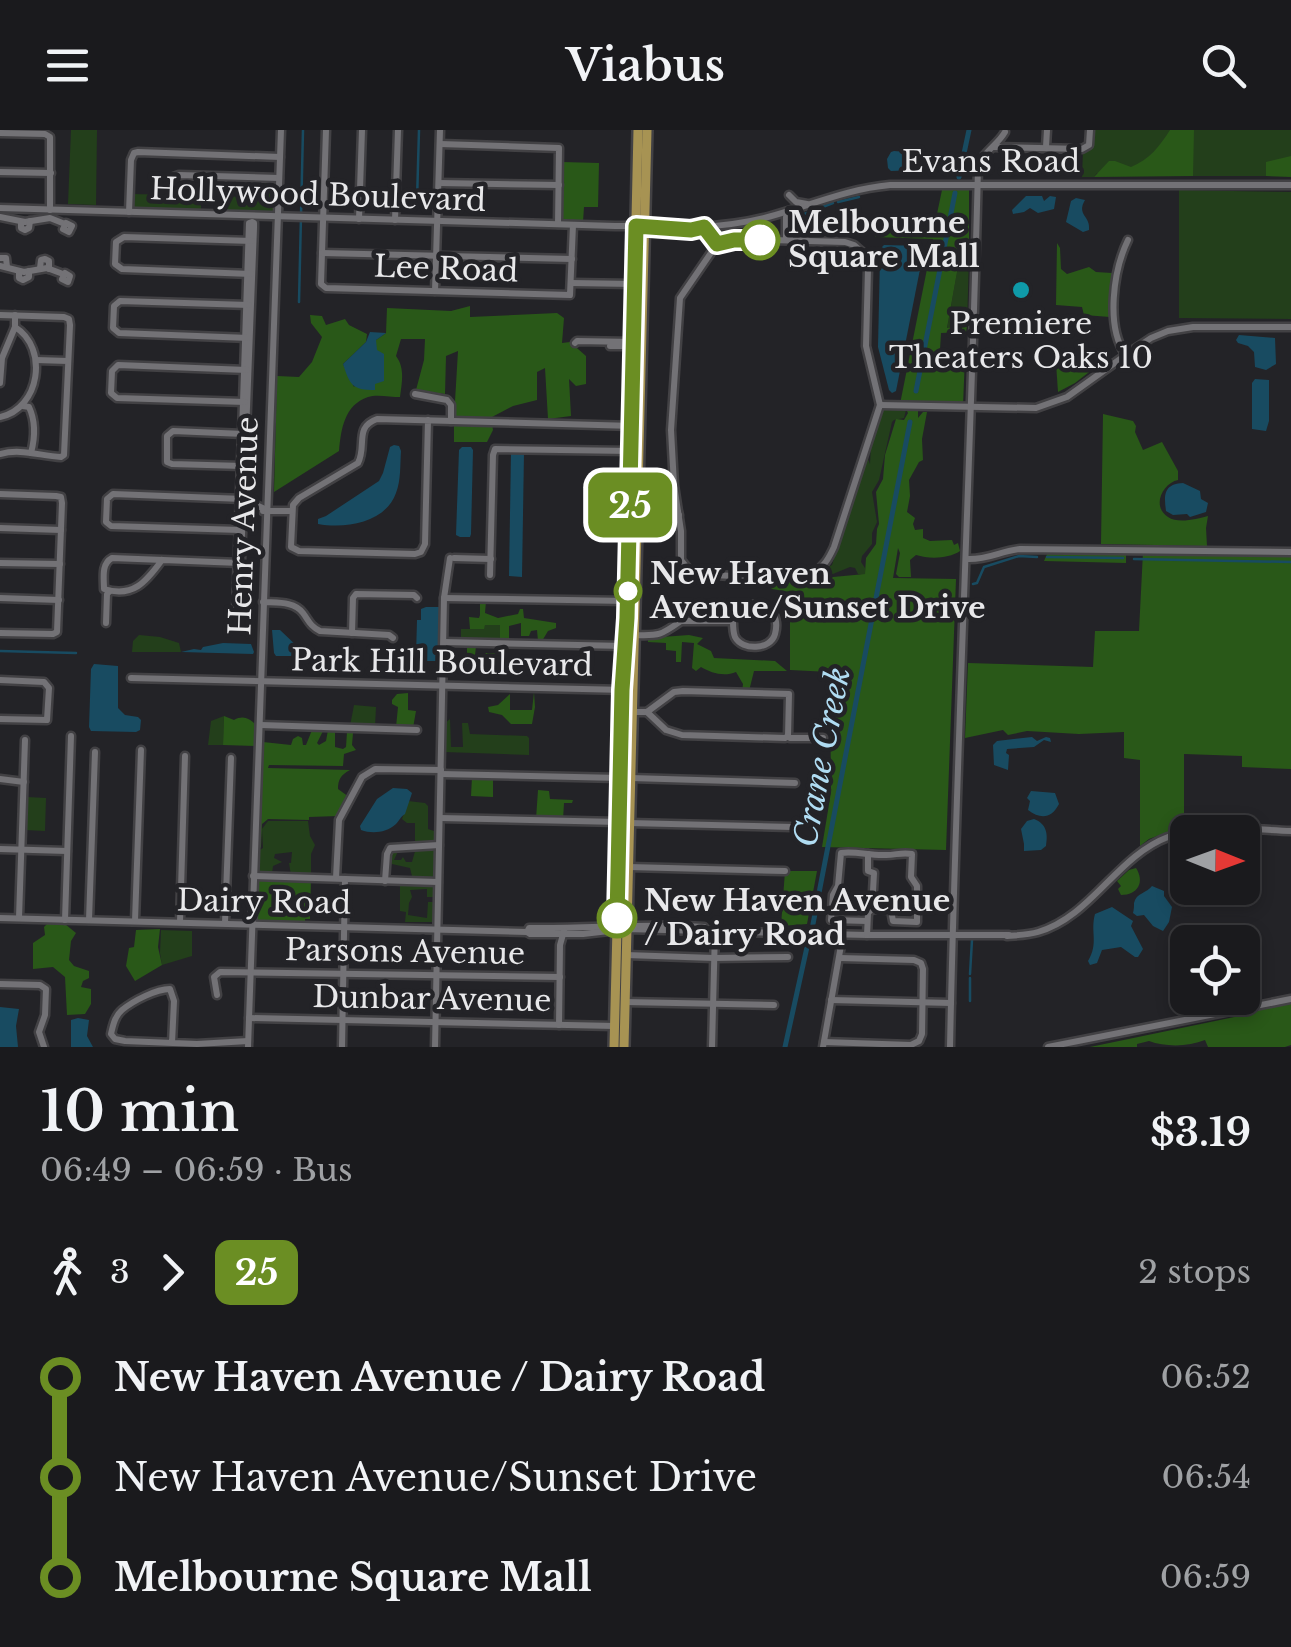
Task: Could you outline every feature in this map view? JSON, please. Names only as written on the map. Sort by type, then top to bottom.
[{"type":"main road","points":[[637,344],[644,293],[638,130]]},
{"type":"main road","points":[[624,1043],[623,866],[629,792],[623,774],[631,712],[627,691],[635,635],[634,283],[647,130]]},
{"type":"main road","points":[[634,283],[644,293]]},
{"type":"main road","points":[[624,822],[620,809],[634,513],[631,451],[636,426]]},
{"type":"main road","points":[[627,618],[635,635]]},
{"type":"main road","points":[[625,646],[633,660]]},
{"type":"main road","points":[[614,1047],[627,880],[623,866]]},
{"type":"main road","points":[[616,986],[624,1002]]},
{"type":"main road","points":[[615,1026],[624,1043]]},
{"type":"street","name":"Henry Avenue","points":[[248,1044],[281,130]]},
{"type":"street","points":[[326,130],[322,253],[572,259]]},
{"type":"street","points":[[359,219],[362,130]]},
{"type":"street","points":[[395,220],[398,130]]},
{"type":"street","points":[[435,291],[440,130]]},
{"type":"street","points":[[1046,148],[1047,130]]},
{"type":"street","points":[[992,147],[1086,148],[1090,145],[1090,130]]},
{"type":"street","points":[[1005,131],[1005,146]]},
{"type":"street","points":[[950,1047],[977,186],[980,160],[1005,131]]},
{"type":"street","points":[[0,132],[48,135],[52,140],[50,210]]},
{"type":"street","points":[[440,144],[558,148],[558,224]]},
{"type":"street","points":[[129,212],[134,153],[280,156]]},
{"type":"street","points":[[0,172],[51,174]]},
{"type":"street","points":[[171,178],[279,178]]},
{"type":"street","points":[[438,182],[559,185]]},
{"type":"street","name":"Evans Road","points":[[640,226],[691,230],[741,223],[879,186],[1291,186]]},
{"type":"street","points":[[789,195],[796,202],[808,204]]},
{"type":"street","name":"Hollywood Boulevard","points":[[3,212],[50,210],[640,226]]},
{"type":"street","points":[[788,240],[789,210]]},
{"type":"street","points":[[788,240],[789,210]]},
{"type":"street","points":[[3,212],[21,222],[46,218],[65,224]]},
{"type":"street","points":[[770,216],[786,230]]},
{"type":"street","points":[[573,224],[571,282],[634,283]]},
{"type":"street","points":[[239,563],[239,612],[240,530],[248,338],[250,274],[251,241],[124,237],[116,242],[115,264],[122,269],[250,274]]},
{"type":"street","points":[[734,240],[845,242],[862,252],[868,268],[866,346],[880,405],[834,547],[821,567],[810,574],[792,576],[700,574],[689,570],[680,555],[672,430],[680,298],[717,244],[734,240]]},
{"type":"street","points":[[1128,240],[1119,264],[1113,320],[1128,353]]},
{"type":"street","name":"Lee Road","points":[[322,253],[322,286],[570,295],[571,282]]},
{"type":"street","points":[[0,258],[6,258],[4,267],[19,271],[40,268],[63,274]]},
{"type":"street","points":[[248,338],[118,333],[113,328],[114,306],[120,301],[249,306]]},
{"type":"street","points":[[0,315],[68,319],[64,455],[38,456],[21,450],[0,454]]},
{"type":"street","points":[[0,383],[2,358],[15,327],[15,315]]},
{"type":"street","points":[[880,405],[1036,408],[1082,388],[1128,353],[1168,331],[1193,326],[1291,327]]},
{"type":"street","points":[[0,417],[24,406],[33,387],[33,346],[15,327]]},
{"type":"street","points":[[577,341],[637,344],[577,346],[574,344],[577,341]]},
{"type":"street","points":[[36,360],[68,361]]},
{"type":"street","points":[[245,402],[116,398],[111,393],[112,370],[118,365],[246,370]]},
{"type":"street","points":[[415,394],[447,400],[451,421]]},
{"type":"street","points":[[24,406],[29,408],[34,422],[31,453]]},
{"type":"street","points":[[428,420],[425,544],[421,552],[294,550],[293,505],[358,463],[362,431],[367,423],[377,419],[428,420],[636,426]]},
{"type":"street","points":[[243,466],[172,464],[166,458],[166,436],[173,431],[244,434]]},
{"type":"street","points":[[490,575],[496,449],[631,451]]},
{"type":"street","points":[[0,494],[61,497],[58,632],[0,632]]},
{"type":"street","points":[[240,530],[111,526],[106,522],[107,499],[113,494],[241,502],[260,512],[292,511]]},
{"type":"street","points":[[634,513],[678,513]]},
{"type":"street","points":[[0,528],[61,530]]},
{"type":"street","points":[[966,559],[984,560],[1020,549],[1291,552]]},
{"type":"street","points":[[435,1047],[444,598],[452,558],[491,559]]},
{"type":"street","points":[[162,560],[132,591],[104,589],[105,563],[109,559],[162,560],[239,563]]},
{"type":"street","points":[[0,562],[60,564]]},
{"type":"street","points":[[106,622],[110,591]]},
{"type":"street","points":[[352,633],[356,594],[417,598]]},
{"type":"street","points":[[0,598],[59,600]]},
{"type":"street","points":[[444,598],[628,601]]},
{"type":"street","points":[[264,602],[296,607],[320,631],[393,638]]},
{"type":"street","points":[[765,606],[775,616],[776,632],[764,646],[744,645],[737,641],[734,621],[736,611],[742,607],[765,606]]},
{"type":"street","points":[[635,635],[658,636],[681,620],[734,621]]},
{"type":"street","points":[[444,642],[625,646]]},
{"type":"street","name":"Park Hill Boulevard","points":[[132,678],[627,691]]},
{"type":"street","points":[[0,680],[44,682],[50,688],[47,720],[0,720]]},
{"type":"street","points":[[631,712],[647,712],[674,692],[789,694],[788,736]]},
{"type":"street","points":[[647,712],[666,730],[682,736],[824,738]]},
{"type":"street","points":[[260,725],[418,730]]},
{"type":"street","points":[[65,920],[71,736]]},
{"type":"street","points":[[18,918],[25,740]]},
{"type":"street","points":[[135,921],[141,750]]},
{"type":"street","points":[[90,920],[95,752]]},
{"type":"street","points":[[180,922],[186,756]]},
{"type":"street","points":[[225,924],[231,758]]},
{"type":"street","points":[[342,1047],[345,926],[339,820],[362,778],[375,769],[623,774],[795,783]]},
{"type":"street","points":[[0,779],[24,782]]},
{"type":"street","points":[[440,818],[792,828]]},
{"type":"street","name":"Dairy Road","points":[[0,918],[530,934],[622,928],[1009,936],[1038,932],[1063,921],[1129,861],[1167,837],[1194,830],[1291,831]]},
{"type":"street","points":[[385,881],[390,848],[439,845]]},
{"type":"street","points":[[0,849],[67,850]]},
{"type":"street","points":[[867,922],[832,920],[842,853],[912,854],[912,877],[918,886],[917,922],[893,921],[891,910],[872,910]]},
{"type":"street","points":[[867,935],[874,872],[868,871],[868,854]]},
{"type":"street","points":[[623,866],[785,871]]},
{"type":"street","points":[[253,876],[438,882]]},
{"type":"street","points":[[712,1047],[715,930]]},
{"type":"street","points":[[560,1024],[564,932]]},
{"type":"street","points":[[840,958],[914,960],[920,964],[923,1003],[919,1041],[912,1045],[824,1044],[843,934]]},
{"type":"street","points":[[626,954],[788,958]]},
{"type":"street","points":[[216,995],[216,974],[250,972]]},
{"type":"street","name":"Parsons Avenue","points":[[250,972],[560,978]]},
{"type":"street","points":[[0,984],[40,985],[46,990],[45,1015],[39,1032],[44,1047]]},
{"type":"street","points":[[172,1043],[174,1001],[170,989],[162,989],[118,1012],[111,1034],[120,1041],[172,1043],[248,1044]]},
{"type":"street","points":[[1048,1047],[1291,999]]},
{"type":"street","points":[[831,1000],[951,1003]]},
{"type":"street","points":[[624,1002],[774,1006]]},
{"type":"street","name":"Dunbar Avenue","points":[[248,1018],[615,1026]]},
{"type":"green space","points":[[71,130],[97,130],[96,205],[68,204]]},
{"type":"green space","points":[[1092,130],[1291,130],[1291,173],[1097,173],[1094,177],[1082,177],[1083,151],[1087,151]]},
{"type":"green space","points":[[1170,130],[1194,130],[1193,176],[1094,177],[1109,161],[1131,167],[1144,160]]},
{"type":"green space","points":[[1291,156],[1291,177],[1266,176],[1266,162]]},
{"type":"green space","points":[[562,162],[599,163],[598,207],[584,207],[583,222],[561,221]]},
{"type":"green space","points":[[265,183],[276,183],[275,211],[222,212],[222,196],[263,198]]},
{"type":"green space","points":[[942,190],[969,190],[969,256],[959,261],[947,328],[967,326],[966,332],[941,333],[940,350],[965,356],[963,406],[900,404],[933,239],[875,237],[876,227],[934,228]]},
{"type":"green space","points":[[1179,190],[1291,192],[1291,319],[1179,318]]},
{"type":"green space","points":[[134,194],[201,196],[201,211],[134,208]]},
{"type":"green space","points":[[1057,243],[1061,269],[1067,274],[1089,267],[1115,277],[1110,317],[1084,315],[1082,307],[1056,305]]},
{"type":"green space","points":[[969,256],[967,326],[947,329],[959,260]]},
{"type":"green space","points":[[470,306],[470,317],[557,313],[564,318],[562,343],[570,342],[586,356],[586,384],[576,386],[569,379],[571,416],[548,419],[545,368],[537,372],[537,400],[492,417],[454,418],[458,351],[446,356],[445,394],[416,390],[425,339],[401,339],[396,356],[402,370],[400,397],[375,396],[360,401],[345,419],[339,451],[274,492],[277,376],[299,377],[312,362],[322,337],[310,315],[322,316],[326,325],[345,319],[367,334],[366,342],[343,364],[354,387],[376,350],[376,340],[386,333],[387,308],[451,311]]},
{"type":"green space","points":[[1087,361],[1093,369],[1058,392],[1056,363]]},
{"type":"green space","points":[[899,408],[963,409],[918,411],[918,418],[927,412],[923,460],[909,480],[907,512],[915,518],[915,530],[923,529],[923,538],[952,540],[954,545],[958,543],[960,551],[938,558],[916,555],[910,560],[911,577],[899,577],[898,548],[893,578],[956,579],[946,850],[822,847],[831,792],[830,672],[790,670],[790,592],[772,589],[767,584],[771,578],[801,580],[865,574],[866,558],[876,544],[876,492],[883,479],[885,455],[896,419],[904,420],[908,413]]},
{"type":"green space","points":[[906,410],[904,418],[892,422],[879,480],[872,492],[877,522],[872,544],[862,556],[866,575],[850,567],[828,576],[808,578],[832,565],[867,456],[870,464],[871,444],[881,411]]},
{"type":"green space","points":[[1103,414],[1133,421],[1143,450],[1162,442],[1178,471],[1178,480],[1164,490],[1160,507],[1168,517],[1177,520],[1208,516],[1207,546],[1101,544]]},
{"type":"green space","points":[[454,423],[492,424],[493,430],[487,442],[454,442]]},
{"type":"green space","points":[[1048,552],[1119,552],[1126,555],[1126,563],[1044,561]]},
{"type":"green space","points":[[1143,552],[1291,554],[1291,769],[1242,767],[1242,756],[1184,754],[1184,815],[1170,815],[1170,831],[1140,846],[1140,760],[1124,758],[1124,732],[1027,731],[1008,735],[1003,730],[965,738],[968,663],[1093,667],[1095,631],[1139,631]]},
{"type":"green space","points":[[480,600],[486,601],[485,613],[498,618],[518,614],[523,609],[524,618],[556,623],[556,628],[538,641],[537,630],[521,636],[521,623],[509,626],[509,641],[500,642],[500,625],[470,629],[469,617],[479,618]]},
{"type":"green space","points":[[485,625],[500,625],[500,642],[461,642],[461,629],[483,629]]},
{"type":"green space","points":[[139,635],[179,643],[181,652],[132,652],[133,641]]},
{"type":"green space","points":[[648,638],[703,638],[697,644],[711,651],[714,658],[775,661],[787,671],[754,671],[749,691],[742,692],[743,684],[736,672],[722,674],[692,668],[694,643],[682,642],[681,662],[676,662],[676,651],[666,650],[666,643],[648,642]]},
{"type":"green space","points":[[467,645],[476,646],[475,656],[497,653],[497,666],[467,664]]},
{"type":"green space","points":[[534,692],[532,724],[511,724],[502,715],[489,712],[488,707],[498,705],[510,694],[510,710],[532,710]]},
{"type":"green space","points":[[408,693],[408,710],[416,711],[413,728],[396,727],[398,707],[392,700],[397,694]]},
{"type":"green space","points":[[354,705],[376,707],[375,727],[350,726]]},
{"type":"green space","points":[[224,716],[223,745],[208,745],[211,721]]},
{"type":"green space","points":[[224,716],[234,720],[246,718],[256,725],[255,746],[223,745]]},
{"type":"green space","points":[[450,719],[451,747],[463,747],[462,723],[468,723],[470,734],[527,736],[529,755],[444,752],[445,723]]},
{"type":"green space","points":[[312,730],[323,731],[319,745],[326,741],[328,730],[335,730],[335,747],[343,749],[347,732],[353,733],[352,745],[356,750],[344,754],[343,766],[268,768],[350,770],[341,778],[338,789],[349,797],[338,816],[268,819],[262,824],[256,874],[311,879],[310,919],[305,919],[305,923],[253,922],[263,742],[291,745],[298,736],[306,745]]},
{"type":"green space","points":[[472,777],[493,777],[493,797],[471,796]]},
{"type":"green space","points":[[538,790],[549,791],[550,799],[573,800],[564,803],[563,820],[536,819]]},
{"type":"green space","points":[[27,797],[46,798],[45,831],[25,830]]},
{"type":"green space","points":[[408,801],[428,806],[428,829],[437,832],[437,842],[415,844],[415,823],[402,819]]},
{"type":"green space","points":[[268,821],[308,821],[315,845],[311,875],[291,875],[292,852],[275,854],[274,858],[282,862],[273,866],[272,874],[258,873],[262,829]]},
{"type":"green space","points":[[436,847],[434,880],[413,880],[410,868],[388,860],[390,851],[399,849],[394,860],[403,857],[412,862],[416,848]]},
{"type":"green space","points":[[1136,868],[1138,887],[1121,895],[1117,881]]},
{"type":"green space","points":[[785,871],[817,871],[807,924],[781,926]]},
{"type":"green space","points":[[400,884],[435,886],[433,897],[427,897],[427,889],[410,890],[408,915],[427,918],[428,902],[434,902],[434,922],[405,922],[406,912],[400,911]]},
{"type":"green space","points":[[48,923],[65,924],[76,933],[69,960],[89,971],[89,978],[81,987],[91,989],[91,1004],[85,1014],[67,1015],[65,977],[53,967],[33,969],[33,943],[45,935]]},
{"type":"green space","points":[[160,929],[162,965],[135,981],[126,966],[136,930]]},
{"type":"green space","points":[[161,930],[192,931],[192,956],[162,965]]},
{"type":"green space","points":[[1291,1001],[1291,1045],[1208,1047],[1205,1040],[1184,1045],[1149,1041],[1137,1047],[1090,1047],[1260,1015],[1260,1008]]},
{"type":"water","points":[[894,151],[906,152],[916,162],[943,163],[943,169],[891,171],[887,159]]},
{"type":"water","points":[[1026,196],[1042,196],[1044,201],[1056,197],[1054,209],[1038,213],[1030,208],[1013,214],[1012,210]]},
{"type":"water","points":[[1085,200],[1082,209],[1089,230],[1083,232],[1066,222],[1071,201]]},
{"type":"water","points":[[884,245],[924,249],[896,391],[892,393],[878,347],[880,257]]},
{"type":"water","points":[[370,332],[386,333],[376,340],[377,350],[384,354],[384,381],[375,384],[375,390],[353,385],[343,364],[366,342]]},
{"type":"water","points":[[1239,335],[1275,338],[1276,364],[1266,370],[1255,367],[1254,352],[1238,343]]},
{"type":"water","points":[[1255,379],[1269,380],[1266,431],[1252,429]]},
{"type":"water","points":[[394,445],[401,451],[399,483],[391,503],[363,522],[318,524],[318,519],[379,481]]},
{"type":"water","points":[[462,447],[473,450],[470,537],[456,535]]},
{"type":"water","points":[[511,452],[524,452],[522,577],[509,576]]},
{"type":"water","points":[[1183,483],[1200,491],[1201,499],[1208,503],[1206,512],[1190,517],[1166,511],[1168,488]]},
{"type":"water","points":[[441,607],[440,661],[416,661],[413,657],[417,620],[421,620],[421,609]]},
{"type":"water","points":[[272,630],[280,630],[299,648],[325,656],[276,656]]},
{"type":"water","points":[[223,643],[251,644],[254,652],[181,652],[201,650]]},
{"type":"water","points":[[94,664],[118,666],[118,708],[141,720],[140,730],[91,731]]},
{"type":"water","points":[[1032,737],[1037,741],[1050,738],[1051,742],[1044,740],[1034,747],[1007,749],[1008,770],[994,765],[993,745],[997,741]]},
{"type":"water","points":[[393,788],[412,793],[405,814],[383,831],[361,830],[377,799]]},
{"type":"water","points":[[1031,791],[1055,793],[1059,804],[1050,815],[1033,813],[1028,810]]},
{"type":"water","points":[[1034,819],[1046,830],[1046,846],[1024,851],[1021,829]]},
{"type":"water","points":[[1152,886],[1164,891],[1172,907],[1163,931],[1144,915],[1133,913],[1137,897]]},
{"type":"water","points":[[1112,907],[1133,921],[1131,926],[1143,949],[1138,957],[1121,947],[1102,950],[1097,963],[1090,965],[1095,914]]},
{"type":"water","points":[[0,1007],[19,1009],[18,1047],[0,1047]]},
{"type":"water","points":[[71,1020],[89,1020],[87,1036],[93,1047],[71,1047]]},
{"type":"waterway","points":[[299,302],[303,130]]},
{"type":"waterway","points":[[417,201],[419,130]]},
{"type":"waterway","name":"Crane Creek","points":[[959,177],[969,130]]},
{"type":"waterway","name":"Crane Creek","points":[[916,391],[955,193]]},
{"type":"waterway","points":[[838,202],[859,197]]},
{"type":"waterway","points":[[799,216],[833,203]]},
{"type":"waterway","name":"Crane Creek","points":[[813,924],[910,422]]},
{"type":"waterway","points":[[973,584],[984,567],[1019,556],[1037,557]]},
{"type":"waterway","points":[[1047,557],[1123,558]]},
{"type":"waterway","points":[[1134,559],[1291,562]]},
{"type":"waterway","points":[[0,651],[76,653]]},
{"type":"waterway","name":"Crane Creek","points":[[785,1047],[809,938]]},
{"type":"waterway","points":[[970,974],[972,940]]},
{"type":"waterway","points":[[970,978],[970,1001]]},
{"type":"bus line","name":"25","points":[[617,918],[636,226],[691,230],[704,227],[717,244],[760,240]]},
{"type":"place","name":"Melbourne Square Mall","points":[[760,240]]},
{"type":"place","name":"Premiere Theaters Oaks 10","points":[[1021,290]]},
{"type":"place","name":"New Haven Avenue/Sunset Drive","points":[[628,591]]},
{"type":"place","name":"New Haven Avenue / Dairy Road","points":[[617,918]]}]
